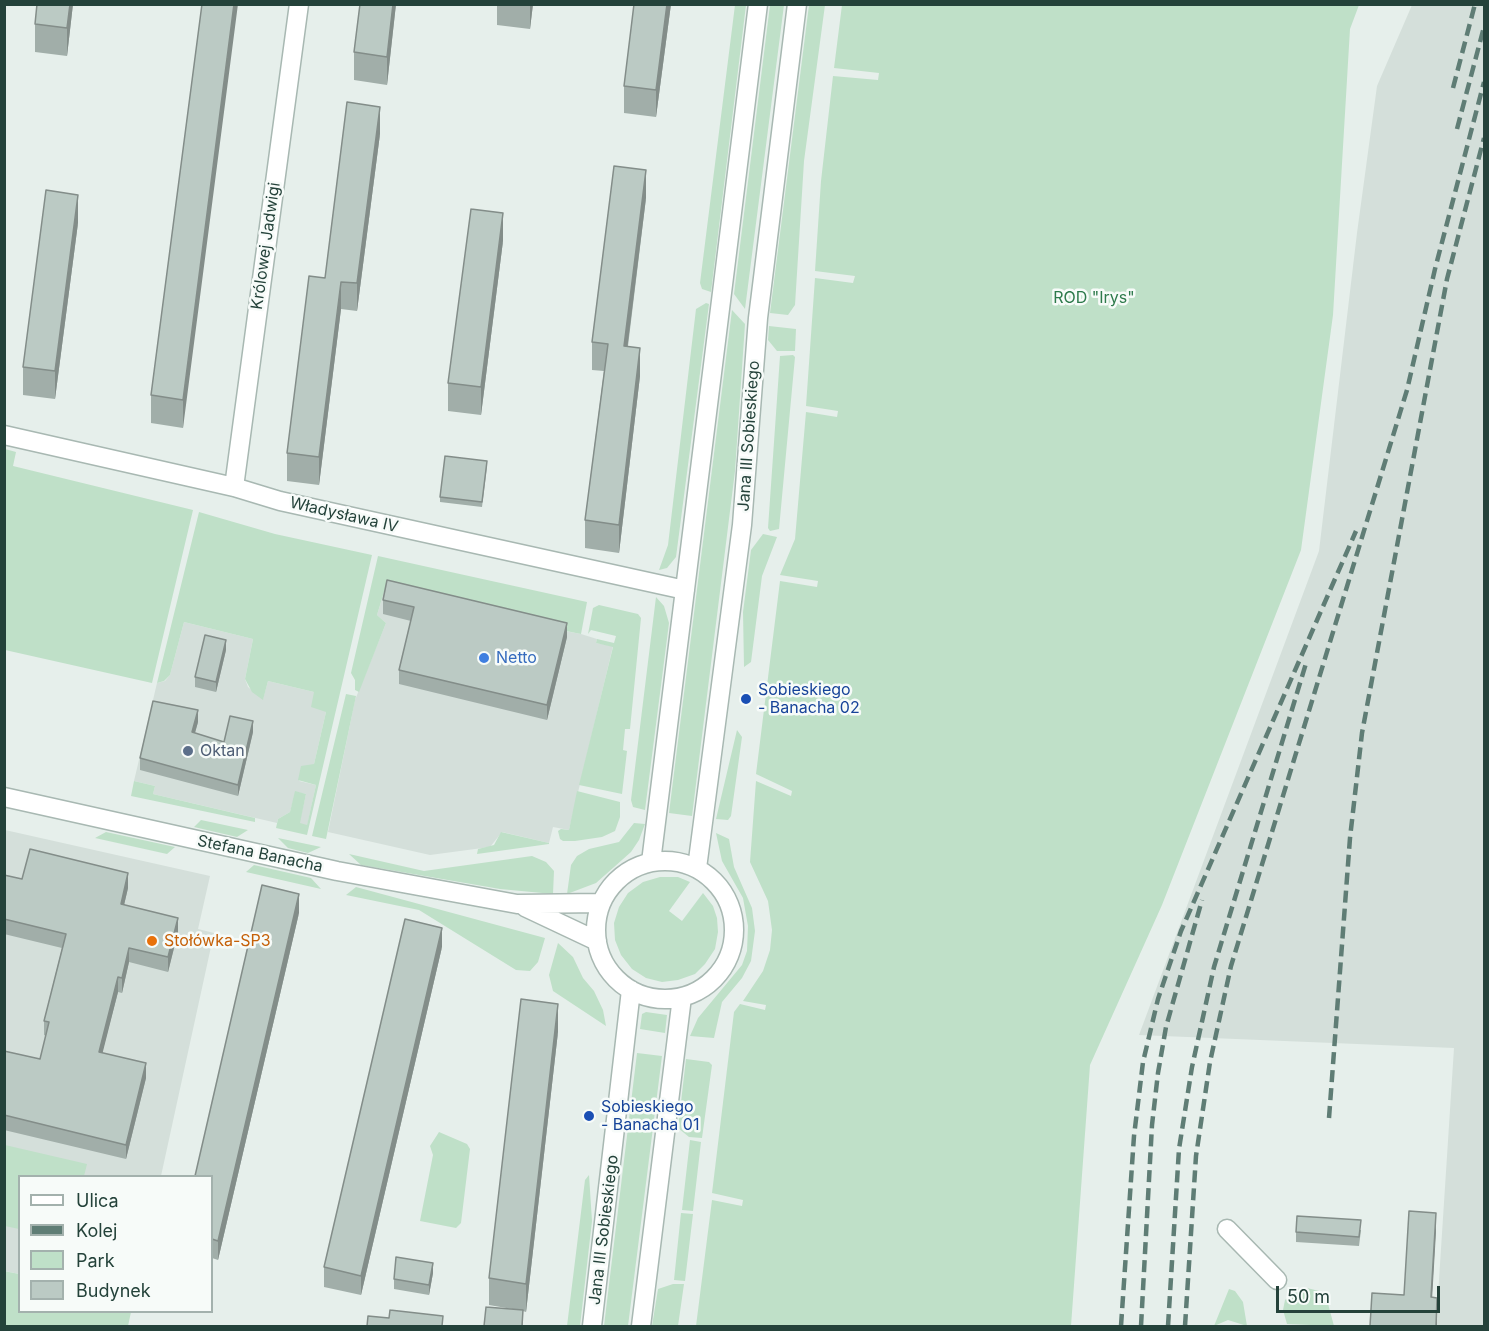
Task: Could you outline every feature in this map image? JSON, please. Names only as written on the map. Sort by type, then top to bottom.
[{"type":"street","name":"Królowej Jadwigi","points":[[234,487],[299,4]]},
{"type":"street","points":[[651,862],[758,4]]},
{"type":"street","name":"Jana III Sobieskiego","points":[[697,868],[742,525],[758,318],[797,4]]},
{"type":"street","name":"Władysława IV","points":[[4,435],[234,487],[280,501],[685,590]]},
{"type":"street","name":"Stefana Banacha","points":[[4,797],[337,871],[518,904],[601,903]]},
{"type":"street","points":[[666,860],[697,868],[712,878],[724,892],[732,909],[734,940],[725,965],[707,986],[682,997],[656,998],[631,990],[615,978],[603,961],[597,941],[596,922],[601,903],[621,876],[651,862],[666,860]]},
{"type":"street","name":"Stefana Banacha","points":[[518,904],[597,941]]},
{"type":"street","name":"Jana III Sobieskiego","points":[[591,1326],[631,990]]},
{"type":"street","points":[[641,1326],[682,997]]},
{"type":"street","points":[[1227,1229],[1277,1280]]},
{"type":"shaded area","points":[[1412,5],[1484,5],[1484,1326],[1436,1326],[1454,1048],[1139,1035],[1319,551],[1377,86]]},
{"type":"shaded area","points":[[384,592],[564,634],[565,631],[581,634],[597,639],[596,643],[613,646],[569,830],[553,827],[549,843],[502,832],[490,847],[430,855],[328,832],[355,700],[386,623],[377,615]]},
{"type":"shaded area","points":[[184,622],[253,639],[245,679],[248,687],[263,699],[268,681],[314,692],[326,712],[314,764],[299,781],[316,785],[307,826],[299,824],[306,794],[296,792],[290,812],[278,819],[277,823],[153,794],[155,786],[134,781],[157,683],[165,681],[170,675]]},
{"type":"shaded area","points":[[5,830],[210,876],[198,929],[214,933],[161,1175],[18,1175],[18,1274],[5,1271]]},
{"type":"green space","points":[[735,5],[746,5],[711,292],[702,289],[700,283]]},
{"type":"green space","points":[[770,5],[784,5],[745,309],[734,294]]},
{"type":"green space","points":[[809,5],[825,5],[804,161],[795,305],[788,315],[770,313]]},
{"type":"green space","name":"ROD \"Irys\"","points":[[842,5],[1359,5],[1350,29],[1333,315],[1301,550],[1162,905],[1090,1065],[1071,1326],[696,1326],[712,1200],[742,1206],[743,1200],[712,1193],[734,1012],[740,1004],[765,1010],[766,1005],[743,1001],[763,971],[770,950],[772,930],[768,901],[750,862],[756,781],[791,796],[792,791],[756,774],[780,581],[817,587],[818,581],[780,575],[795,539],[806,412],[837,417],[838,411],[806,406],[815,278],[853,283],[855,276],[815,271],[821,181],[833,76],[878,80],[879,73],[834,68]]},
{"type":"green space","points":[[706,303],[709,304],[676,557],[667,568],[659,570],[668,545],[696,309]]},
{"type":"green space","points":[[732,310],[745,324],[735,471],[692,816],[669,813]]},
{"type":"green space","points":[[769,326],[796,329],[795,351],[777,351],[768,340]]},
{"type":"green space","points":[[793,355],[795,357],[779,529],[770,531],[768,528],[780,356]]},
{"type":"green space","points":[[5,449],[16,452],[13,466],[193,510],[152,683],[5,650]]},
{"type":"green space","points":[[199,512],[275,534],[372,555],[307,835],[276,828],[278,819],[290,812],[295,791],[306,794],[300,823],[307,825],[316,785],[298,780],[301,766],[314,764],[326,712],[311,707],[314,692],[268,681],[263,700],[252,692],[245,679],[253,639],[184,622],[170,675],[164,681],[157,683]]},
{"type":"green space","points":[[763,534],[777,537],[762,576],[751,662],[744,667],[743,612],[751,550]]},
{"type":"green space","points":[[378,556],[587,602],[581,634],[566,631],[565,634],[384,592],[377,615],[386,623],[359,692],[355,690],[355,680],[351,673]]},
{"type":"green space","points":[[656,597],[664,606],[669,623],[645,810],[633,807],[631,800]]},
{"type":"green space","points":[[599,605],[638,614],[641,618],[630,729],[625,729],[623,750],[627,751],[622,794],[579,785],[613,647],[596,643],[597,639],[614,643],[616,636],[591,630],[588,634],[593,608]]},
{"type":"green space","points":[[346,694],[356,696],[326,839],[312,836]]},
{"type":"green space","points":[[737,730],[742,737],[731,816],[728,820],[716,819]]},
{"type":"green space","points":[[134,781],[155,786],[153,794],[255,818],[255,822],[131,796]]},
{"type":"green space","points":[[577,791],[620,802],[620,817],[615,831],[602,837],[575,841],[560,839],[558,831],[569,830]]},
{"type":"green space","points":[[201,820],[248,830],[237,837],[194,827]]},
{"type":"green space","points":[[634,823],[645,824],[631,852],[596,883],[567,894],[571,865],[577,856],[589,849],[619,842]]},
{"type":"green space","points":[[106,832],[175,847],[167,854],[95,838]]},
{"type":"green space","points":[[501,832],[549,844],[477,854],[478,849],[494,845]]},
{"type":"green space","points":[[716,833],[729,839],[734,867],[752,908],[755,931],[751,961],[742,978],[722,1002],[714,1038],[690,1036],[698,1018],[742,965],[747,951],[748,926],[743,898],[722,861]]},
{"type":"green space","points":[[278,838],[321,847],[308,853],[288,848]]},
{"type":"green space","points":[[349,854],[424,871],[532,856],[546,862],[554,871],[553,894],[500,889],[361,865]]},
{"type":"green space","points":[[254,865],[311,878],[321,889],[246,872]]},
{"type":"green space","points":[[660,877],[678,877],[690,882],[669,911],[682,921],[703,893],[713,906],[718,932],[715,949],[695,974],[678,980],[662,982],[646,978],[632,969],[621,955],[615,940],[614,923],[619,907],[628,893],[643,882]]},
{"type":"green space","points":[[356,887],[545,938],[538,962],[530,971],[516,970],[419,910],[346,895]]},
{"type":"green space","points":[[558,943],[573,957],[583,978],[594,991],[603,1010],[606,1026],[553,991],[549,975]]},
{"type":"green space","points":[[646,1012],[667,1015],[665,1033],[640,1029],[642,1014]]},
{"type":"green space","points":[[637,1053],[662,1056],[628,1326],[604,1326]]},
{"type":"green space","points":[[686,1059],[709,1062],[712,1065],[702,1138],[689,1137],[678,1128]]},
{"type":"green space","points":[[439,1132],[467,1144],[470,1149],[461,1223],[456,1228],[420,1221],[433,1155],[430,1146]]},
{"type":"green space","points":[[690,1140],[701,1142],[693,1211],[682,1210]]},
{"type":"green space","points":[[5,1145],[87,1164],[84,1175],[18,1175],[18,1229],[5,1226]]},
{"type":"green space","points":[[589,1175],[592,1221],[580,1326],[567,1326],[585,1180]]},
{"type":"green space","points":[[681,1213],[693,1214],[685,1281],[674,1280]]},
{"type":"green space","points":[[4,1271],[18,1274],[18,1313],[131,1313],[128,1326],[5,1326]]},
{"type":"green space","points":[[673,1284],[684,1284],[678,1326],[652,1326],[658,1289]]},
{"type":"green space","points":[[1307,1288],[1319,1291],[1327,1300],[1334,1326],[1287,1324],[1283,1310],[1285,1300],[1296,1289]]},
{"type":"green space","points":[[1229,1289],[1235,1291],[1243,1302],[1247,1326],[1228,1320],[1214,1326]]},
{"type":"building","points":[[37,4],[70,4],[67,28],[35,24]]},
{"type":"building","points":[[202,4],[234,4],[183,400],[151,395]]},
{"type":"building","points":[[360,4],[393,4],[387,57],[354,52]]},
{"type":"building","points":[[634,4],[667,4],[656,90],[624,86]]},
{"type":"building","points":[[347,102],[380,107],[357,283],[341,282],[319,457],[287,453],[309,276],[325,278]]},
{"type":"building","points":[[614,166],[646,170],[624,346],[640,348],[619,525],[585,520],[608,344],[592,342]]},
{"type":"building","points":[[46,190],[78,195],[55,371],[23,367]]},
{"type":"building","points":[[471,209],[503,213],[481,387],[448,383]]},
{"type":"building","points":[[445,456],[487,461],[482,502],[440,497]]},
{"type":"building","name":"Netto","points":[[387,580],[567,623],[547,705],[399,670],[414,607],[383,600]]},
{"type":"building","points":[[205,635],[226,640],[216,682],[195,677]]},
{"type":"building","points":[[153,701],[198,710],[192,732],[224,742],[230,716],[253,721],[238,785],[140,758]]},
{"type":"building","points":[[30,849],[128,873],[121,904],[178,918],[168,957],[129,948],[122,978],[118,977],[99,1052],[146,1063],[126,1145],[4,1115],[4,1051],[40,1059],[49,1022],[44,1021],[66,934],[4,919],[4,875],[22,879]]},
{"type":"building","points":[[262,885],[299,894],[218,1241],[213,1239],[213,1175],[195,1175]]},
{"type":"building","points":[[405,919],[442,928],[361,1276],[324,1267]]},
{"type":"building","points":[[521,999],[558,1004],[526,1284],[489,1278]]},
{"type":"building","points":[[1409,1211],[1436,1213],[1431,1297],[1437,1298],[1436,1326],[1370,1326],[1372,1293],[1404,1295]]},
{"type":"building","points":[[1297,1216],[1361,1220],[1359,1237],[1296,1232]]},
{"type":"building","points":[[396,1257],[433,1263],[429,1285],[394,1279]]},
{"type":"building","points":[[486,1307],[523,1310],[522,1326],[484,1326]]},
{"type":"building","points":[[390,1310],[443,1316],[442,1326],[367,1326],[368,1316],[389,1318]]},
{"type":"railway","points":[[1453,88],[1475,4]]},
{"type":"railway","points":[[1457,129],[1484,27]]},
{"type":"railway","points":[[1185,1326],[1196,1156],[1210,1062],[1231,966],[1407,390],[1435,269],[1484,82]]},
{"type":"railway","points":[[1329,1118],[1350,838],[1362,733],[1447,279],[1484,138]]},
{"type":"railway","points":[[1121,1326],[1134,1136],[1143,1062],[1158,999],[1181,931],[1356,531]]},
{"type":"railway","points":[[1168,1326],[1179,1149],[1192,1067],[1214,967],[1307,660]]},
{"type":"railway","points":[[1141,1326],[1152,1125],[1158,1073],[1166,1027],[1202,900]]},
{"type":"place","name":"Netto","points":[[484,658]]},
{"type":"place","name":"Sobieskiego - Banacha 02","points":[[746,699]]},
{"type":"place","name":"Oktan","points":[[188,751]]},
{"type":"place","name":"Stołówka-SP3","points":[[152,941]]},
{"type":"place","name":"Sobieskiego - Banacha 01","points":[[589,1116]]}]
